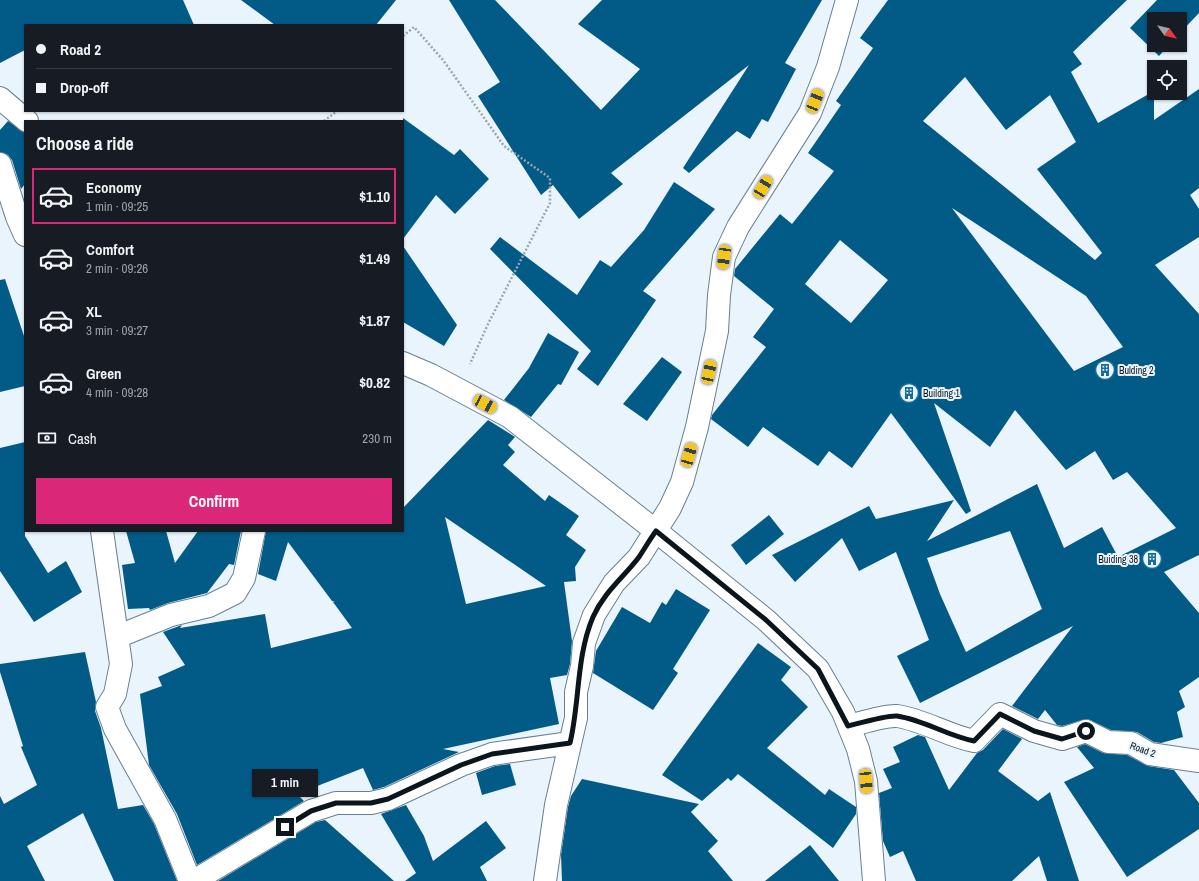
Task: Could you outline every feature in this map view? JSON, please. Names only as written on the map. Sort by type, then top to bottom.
[{"type":"street","points":[[544,881],[556,805],[576,718],[576,692],[582,666],[584,643],[594,616],[614,583],[639,557],[670,508],[682,482],[697,427],[718,331],[719,295],[724,257],[738,227],[810,112],[828,67],[846,0]]},
{"type":"street","points":[[0,98],[26,120]]},
{"type":"street","points":[[0,164],[17,217],[24,233]]},
{"type":"street","points":[[404,363],[510,417],[656,531],[766,620],[818,669],[848,726],[858,749],[866,781],[874,881]]},
{"type":"street","points":[[102,532],[105,560],[119,636],[122,664],[115,694],[107,706],[115,729],[165,819],[190,881]]},
{"type":"street","points":[[119,636],[171,615],[209,606],[235,594],[244,578],[254,532]]},
{"type":"street","name":"Road 2","points":[[848,726],[896,716],[917,721],[964,739],[974,741],[1000,714],[1034,731],[1062,739],[1086,731],[1108,742],[1131,743],[1150,754],[1199,761]]},
{"type":"street","points":[[194,881],[311,811],[336,803],[371,803],[388,799],[461,765],[492,754],[570,743]]},
{"type":"path","points":[[404,35],[414,27],[443,60],[504,146],[550,178],[550,204],[488,324],[467,369],[460,391]]},
{"type":"path","points":[[325,120],[336,112]]},
{"type":"building","points":[[0,0],[183,0],[194,24],[24,24],[24,51],[0,63]]},
{"type":"building","points":[[241,0],[396,0],[377,24],[274,24]]},
{"type":"building","points":[[449,0],[495,0],[601,110],[640,69],[578,24],[602,0],[822,0],[785,63],[796,69],[768,122],[762,119],[750,139],[737,131],[689,173],[683,168],[749,65],[611,173],[623,184],[579,219],[553,185],[541,195],[478,96],[500,82]]},
{"type":"building","points":[[888,0],[1127,0],[1073,52],[1082,64],[1071,72],[1098,123],[1147,95],[1147,100],[1154,100],[1154,120],[1183,100],[1187,100],[1187,97],[1199,89],[1199,188],[1190,195],[1199,209],[1199,237],[1155,265],[1199,314],[1199,555],[1164,572],[1199,613],[1199,677],[1179,691],[1185,707],[1177,712],[1183,737],[1161,743],[1154,742],[1137,732],[1111,730],[1087,719],[1062,726],[1057,725],[1045,710],[1038,719],[1012,706],[1073,626],[920,703],[897,656],[929,640],[896,552],[859,571],[842,538],[795,582],[772,555],[869,506],[876,519],[954,500],[927,541],[1037,484],[1064,548],[1102,527],[1118,557],[1176,528],[1127,472],[1113,480],[1095,451],[1066,470],[1015,410],[990,447],[934,403],[971,511],[966,514],[891,413],[852,468],[829,451],[818,466],[763,427],[748,447],[711,419],[712,415],[766,347],[753,337],[774,309],[734,276],[735,269],[780,214],[792,224],[834,171],[808,153],[841,105],[836,101],[873,48],[860,38]],"holes":[[[965,77],[1006,130],[1050,95],[1076,142],[1037,169],[1102,253],[1095,260],[923,121]],[[952,208],[1086,296],[1123,347],[1074,371]],[[840,240],[888,280],[851,323],[805,284]],[[1010,531],[1042,609],[966,652],[940,594],[923,547],[927,558]]]},
{"type":"building","points":[[1157,0],[1199,0],[1199,13],[1187,26],[1187,12],[1147,12],[1147,44],[1130,28]]},
{"type":"building","points":[[1155,52],[1163,52],[1159,56]]},
{"type":"building","points":[[403,118],[454,155],[460,149],[489,179],[455,214],[436,195],[404,238],[404,120]]},
{"type":"building","points":[[8,121],[24,132],[24,185],[21,189],[12,160],[8,155],[0,152],[0,130]]},
{"type":"building","points":[[674,182],[715,209],[643,291],[656,300],[598,386],[577,369],[591,351],[490,249],[500,237],[577,295],[600,260],[611,267],[644,230]]},
{"type":"building","points":[[404,247],[457,325],[444,346],[404,323]]},
{"type":"building","points":[[5,279],[24,336],[24,386],[0,392],[0,280]]},
{"type":"building","points":[[548,333],[579,352],[561,385],[558,384],[531,417],[504,400],[529,368]]},
{"type":"building","points":[[662,357],[682,372],[647,421],[623,404]]},
{"type":"building","points":[[488,420],[515,437],[508,445],[515,452],[503,465],[545,501],[549,495],[579,516],[566,535],[586,550],[575,567],[576,581],[564,582],[572,641],[570,664],[567,675],[550,678],[559,724],[443,749],[459,752],[384,787],[373,790],[363,768],[297,794],[304,801],[197,865],[177,814],[149,765],[140,694],[162,686],[158,677],[185,665],[163,632],[182,625],[180,628],[265,614],[271,648],[352,628],[333,602],[335,602],[332,601],[288,542],[276,581],[258,574],[266,532],[404,532],[404,507]],"holes":[[[445,517],[546,586],[466,604]]]},
{"type":"building","points":[[24,442],[25,536],[48,573],[66,561],[82,592],[34,622],[0,571],[0,448]]},
{"type":"building","points":[[769,515],[784,534],[746,565],[731,545]]},
{"type":"building","points":[[126,532],[166,532],[175,563],[197,532],[241,532],[234,565],[229,564],[207,593],[168,603],[150,610],[149,608],[128,609],[122,565],[135,563]]},
{"type":"building","points":[[676,589],[710,610],[673,669],[678,673],[653,710],[593,673],[596,651],[622,607],[650,623],[662,602],[666,605]]},
{"type":"building","points":[[758,643],[791,667],[781,680],[808,707],[767,748],[825,795],[829,789],[856,807],[856,814],[833,848],[738,774],[731,781],[728,778],[702,801],[662,775]]},
{"type":"building","points":[[85,652],[96,702],[95,711],[101,728],[118,809],[143,805],[154,824],[177,881],[114,881],[83,813],[27,846],[45,881],[0,881],[0,796],[4,804],[37,785],[21,747],[23,746],[0,672],[0,664]]},
{"type":"building","points":[[1003,729],[1022,739],[998,771],[1038,801],[1050,792],[1079,881],[1047,881],[1039,856],[1012,881],[916,881],[903,851],[890,857],[883,841],[879,793],[892,788],[883,769],[900,762],[893,747],[918,735],[925,737],[949,790],[977,753],[983,750]]},
{"type":"building","points":[[1085,744],[1103,753],[1127,755],[1148,766],[1174,770],[1199,803],[1199,829],[1127,877],[1064,782],[1094,768],[1077,747]]},
{"type":"building","points":[[510,764],[516,785],[482,795],[476,773],[495,766]]},
{"type":"building","points":[[582,779],[699,804],[691,812],[718,841],[708,851],[733,881],[562,881],[561,855],[568,807],[571,796]]},
{"type":"building","points":[[406,805],[424,836],[433,861],[486,821],[506,848],[480,867],[487,881],[405,881],[416,873],[381,814]]},
{"type":"building","points":[[325,820],[394,881],[218,881],[316,822]]},
{"type":"building","points":[[810,845],[839,881],[765,881]]},
{"type":"place","name":"Bulding 2","points":[[1105,370]]},
{"type":"place","name":"Building 1","points":[[909,393]]},
{"type":"place","name":"Buiding 38","points":[[1152,559]]},
{"type":"route","points":[[285,827],[311,811],[336,803],[371,803],[388,799],[416,788],[461,765],[492,754],[570,743],[576,718],[576,692],[582,666],[584,643],[594,616],[614,583],[639,557],[656,531],[766,620],[818,669],[842,712],[848,726],[896,716],[917,721],[964,739],[974,741],[1000,714],[1034,731],[1062,739],[1086,731]]}]
